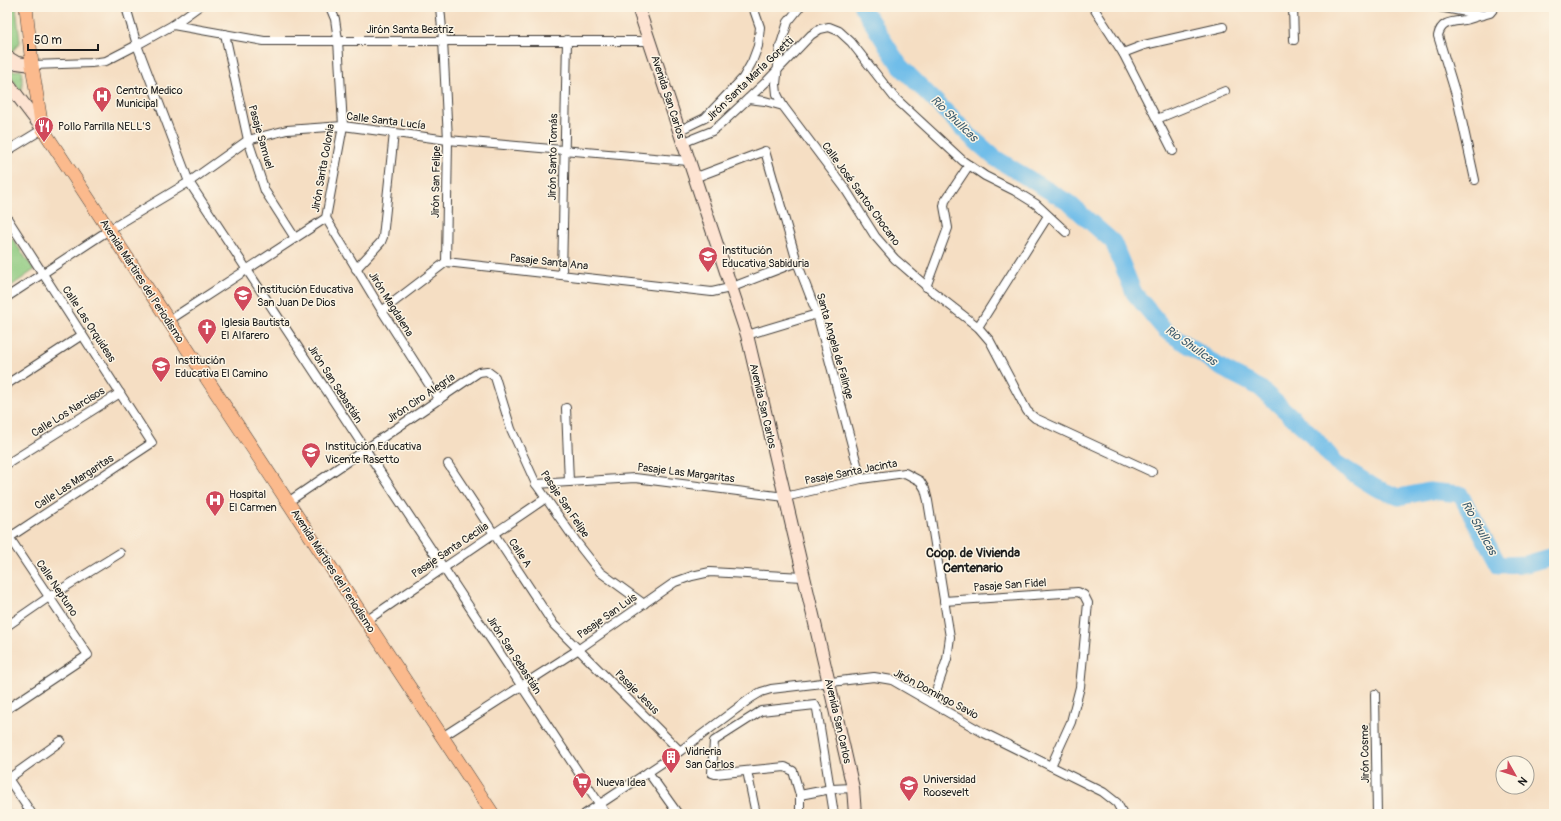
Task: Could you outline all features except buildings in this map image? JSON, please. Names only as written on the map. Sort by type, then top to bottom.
[{"type":"main road","name":"Avenida Mártires del Periodismo","points":[[26,7],[32,65],[42,128]]},
{"type":"main road","name":"Avenida San Carlos","points":[[638,7],[730,288],[747,335],[853,788],[855,814]]},
{"type":"main road","points":[[7,57],[12,66],[32,65]]},
{"type":"main road","name":"Avenida Mártires del Periodismo","points":[[7,82],[42,128],[491,813]]},
{"type":"street","name":"Jirón San Sebastián","points":[[126,7],[137,45],[189,182],[606,814]]},
{"type":"street","points":[[32,65],[106,61],[173,25],[198,7]]},
{"type":"street","name":"Jirón Sarita Colonia","points":[[168,321],[326,218],[343,126],[338,40],[335,18],[330,7]]},
{"type":"street","name":"Jirón San Felipe","points":[[440,7],[448,140],[446,262]]},
{"type":"street","points":[[678,131],[705,118],[743,78],[752,62],[758,46],[760,27],[753,7]]},
{"type":"street","name":"Calle José Santos Chocano","points":[[800,7],[788,22],[780,48],[776,89],[783,106],[844,186],[876,236],[895,259],[926,287],[978,327],[990,341],[1027,411],[1035,418],[1152,472]]},
{"type":"street","points":[[1093,7],[1123,53],[1172,152]]},
{"type":"street","points":[[1293,7],[1294,40]]},
{"type":"street","points":[[1439,7],[1483,15]]},
{"type":"street","points":[[1475,180],[1457,98],[1438,36],[1442,27],[1447,23],[1453,20],[1465,20],[1490,13],[1495,7]]},
{"type":"street","name":"Jirón Santa Beatriz","points":[[173,25],[264,41],[649,41]]},
{"type":"street","name":"Jirón Santa María Goretti","points":[[682,143],[712,130],[721,124],[777,70],[810,35],[820,29],[829,27],[839,31],[852,42],[894,97],[969,165]]},
{"type":"street","points":[[1123,53],[1144,45],[1223,27]]},
{"type":"street","name":"Pasaje Samuel","points":[[225,34],[248,140],[265,191],[296,238]]},
{"type":"street","name":"Jirón Santo Tomás","points":[[562,275],[567,40]]},
{"type":"street","points":[[1157,120],[1225,91]]},
{"type":"street","points":[[748,99],[765,100],[783,106]]},
{"type":"street","name":"Calle Santa Lucía","points":[[7,297],[108,230],[189,182],[248,140],[287,130],[343,126],[448,140],[688,161]]},
{"type":"street","points":[[7,151],[42,128]]},
{"type":"street","points":[[356,269],[381,242],[383,237],[394,133]]},
{"type":"street","name":"Santa Angela de Falinge","points":[[694,178],[765,151],[797,262],[817,314],[861,479]]},
{"type":"street","points":[[926,287],[948,228],[944,206],[945,201],[969,165],[985,176],[1036,204],[1066,232]]},
{"type":"street","points":[[978,327],[1048,216]]},
{"type":"street","name":"Calle Las Orquideas","points":[[7,218],[152,443]]},
{"type":"street","name":"Jirón Magdalena","points":[[326,218],[382,311],[439,400]]},
{"type":"street","points":[[382,311],[446,262]]},
{"type":"street","name":"Pasaje Santa Ana","points":[[446,262],[712,292],[730,288],[797,262]]},
{"type":"street","points":[[747,335],[817,314]]},
{"type":"street","points":[[7,384],[82,335]]},
{"type":"street","name":"Jirón Ciro Alegría","points":[[288,502],[481,371],[485,370],[491,372]]},
{"type":"street","name":"Pasaje San Felipe","points":[[491,372],[498,384],[511,430],[536,484],[578,544],[600,572],[644,604]]},
{"type":"street","name":"Calle Los Narcisos","points":[[7,464],[120,392]]},
{"type":"street","points":[[566,408],[569,482]]},
{"type":"street","name":"Calle Las Margaritas","points":[[8,536],[152,443]]},
{"type":"street","name":"Calle A","points":[[448,464],[554,625],[579,649]]},
{"type":"street","name":"Pasaje Santa Jacinta","points":[[785,497],[861,479],[905,473],[920,481],[928,501],[944,601]]},
{"type":"street","name":"Pasaje Las Margaritas","points":[[536,484],[635,478],[785,497]]},
{"type":"street","name":"Pasaje Santa Cecilia","points":[[366,621],[546,498]]},
{"type":"street","name":"Calle Neptuno","points":[[7,709],[88,655],[8,536]]},
{"type":"street","points":[[7,626],[120,553]]},
{"type":"street","name":"Pasaje San Luis","points":[[442,737],[579,649],[675,582],[710,572],[803,577]]},
{"type":"street","name":"Pasaje San Fidel","points":[[944,601],[1078,592],[1084,595],[1088,603],[1080,687],[1071,722],[1051,766]]},
{"type":"street","points":[[932,703],[947,659],[950,637],[944,601]]},
{"type":"street","name":"Pasaje Jesus","points":[[579,649],[680,750]]},
{"type":"street","name":"Jirón Domingo Savio","points":[[585,814],[680,750],[761,692],[771,689],[874,677],[892,680],[982,732],[1103,792],[1117,803],[1123,814]]},
{"type":"street","name":"Jirón Cosme","points":[[1375,694],[1377,814]]},
{"type":"street","points":[[800,814],[800,795],[793,771],[790,768],[712,773],[714,741],[761,710],[814,705],[817,709],[834,814]]},
{"type":"street","points":[[32,814],[8,778],[61,741]]},
{"type":"street","points":[[747,771],[756,814]]},
{"type":"street","points":[[648,772],[678,814]]},
{"type":"street","points":[[800,795],[831,789],[853,788]]},
{"type":"green space","points":[[7,7],[16,7],[20,42],[12,52],[7,51]]},
{"type":"green space","points":[[22,70],[22,90],[20,91],[9,73],[11,71]]},
{"type":"green space","points":[[7,231],[34,270],[7,289]]},
{"type":"waterway","name":"Rio Shullcas","points":[[862,7],[900,66],[970,136],[995,158],[1069,203],[1113,242],[1134,293],[1165,330],[1223,369],[1260,388],[1312,435],[1336,463],[1376,488],[1399,497],[1429,491],[1460,494],[1499,565],[1526,564],[1554,556]]},
{"type":"place","name":"Centro Medico Municipal","points":[[102,113]]},
{"type":"place","name":"Pollo Parrilla NELL'S","points":[[44,143]]},
{"type":"place","name":"Institución Educativa Sabiduria","points":[[708,273]]},
{"type":"place","name":"Institución Educativa San Juan De Dios","points":[[243,312]]},
{"type":"place","name":"Iglesia Bautista El Alfarero","points":[[207,345]]},
{"type":"place","name":"Institución Educativa El Camino","points":[[161,383]]},
{"type":"place","name":"Institución Educativa Vicente Rasetto","points":[[311,469]]},
{"type":"place","name":"Hospital El Carmen","points":[[215,517]]},
{"type":"place","name":"Vidrieria San Carlos","points":[[671,774]]},
{"type":"place","name":"Nueva Idea","points":[[582,799]]},
{"type":"place","name":"Universidad Roosevelt","points":[[909,802]]},
{"type":"district","name":"Coop. de Vivienda Centenario","points":[[973,560]]}]
